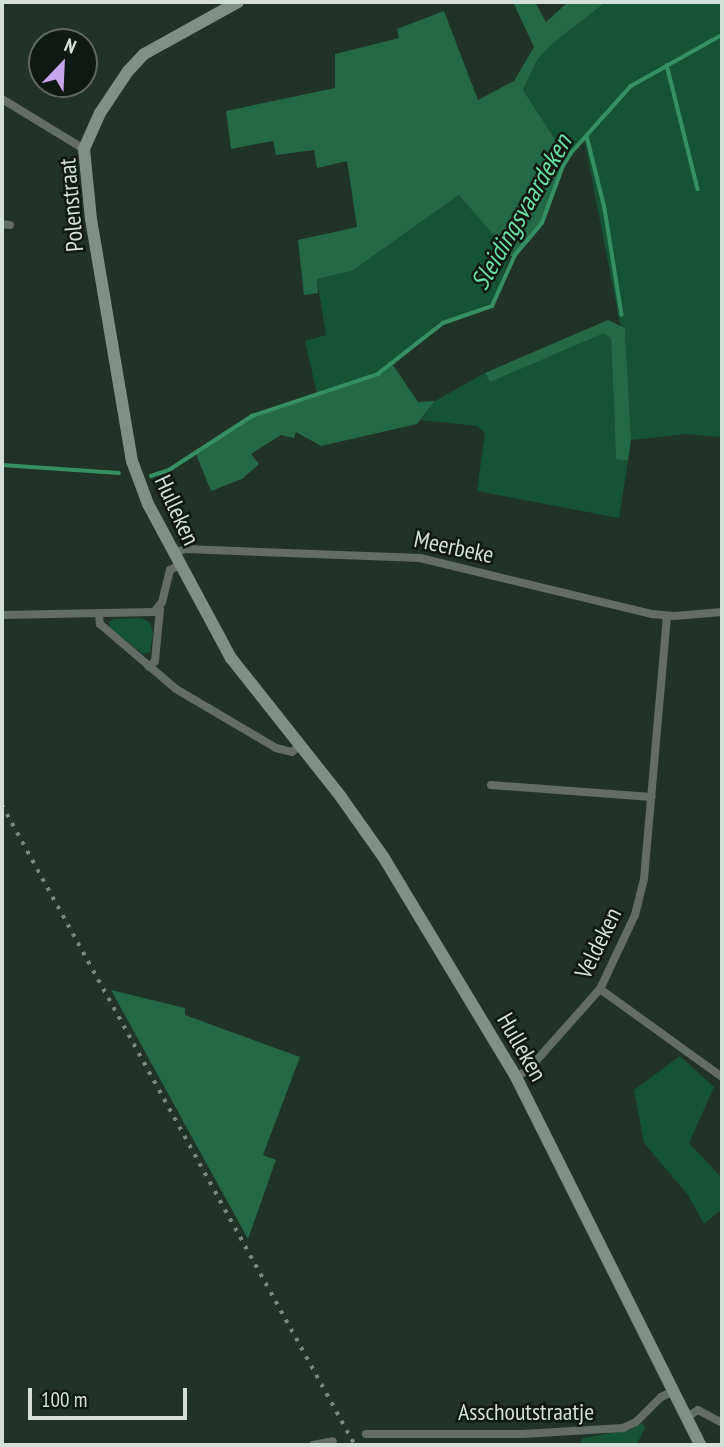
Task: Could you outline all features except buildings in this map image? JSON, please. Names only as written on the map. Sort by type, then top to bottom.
[{"type":"main road","name":"Polenstraat","points":[[136,473],[122,413],[85,181],[85,149],[100,113],[144,54],[237,2]]},
{"type":"main road","name":"Hulleken","points":[[136,473],[177,559],[231,657],[384,858],[516,1077],[700,1445]]},
{"type":"street","points":[[2,99],[85,149]]},
{"type":"street","name":"Meerbeke","points":[[177,559],[185,549],[420,558],[667,616],[722,612]]},
{"type":"street","name":"Hulleken","points":[[149,667],[155,661],[160,610],[170,570],[177,559]]},
{"type":"street","points":[[2,615],[142,614],[160,610]]},
{"type":"street","points":[[99,615],[100,624],[176,689],[276,748],[292,752],[300,745]]},
{"type":"street","name":"Veldeken","points":[[516,1077],[528,1070],[600,989],[635,915],[644,879],[667,616]]},
{"type":"street","points":[[491,785],[652,797]]},
{"type":"street","points":[[600,989],[722,1077]]},
{"type":"street","name":"Asschoutstraatje","points":[[366,1434],[428,1431],[523,1434],[615,1429],[636,1422],[661,1397],[674,1391]]},
{"type":"street","points":[[687,1417],[698,1410],[722,1423]]},
{"type":"street","points":[[313,1445],[333,1441]]},
{"type":"green space","points":[[513,2],[535,2],[546,22],[568,2],[606,2],[552,44],[537,60],[523,90],[567,158],[539,228],[514,259],[459,195],[352,271],[317,279],[318,293],[304,295],[298,240],[357,227],[347,161],[317,168],[314,150],[276,155],[273,141],[231,149],[226,111],[335,88],[335,54],[399,38],[397,29],[444,11],[478,100],[514,81],[534,47]]},
{"type":"green space","points":[[606,2],[722,2],[722,437],[686,434],[631,440],[625,328],[620,324],[584,138],[567,158],[523,90],[537,60],[552,44]]},
{"type":"green space","points":[[459,195],[511,255],[493,302],[481,310],[439,322],[393,365],[378,374],[317,394],[305,341],[326,335],[317,279],[352,271]]},
{"type":"green space","points":[[608,320],[625,328],[631,440],[628,461],[616,459],[611,338],[604,333],[490,382],[485,373]]},
{"type":"green space","points":[[604,332],[611,338],[616,458],[628,461],[619,518],[477,491],[485,433],[477,426],[421,420],[435,401],[485,373],[490,381]]},
{"type":"green space","points":[[393,365],[418,402],[435,401],[417,424],[321,446],[296,432],[294,438],[281,435],[251,454],[259,464],[242,479],[211,491],[196,454],[252,416],[378,374]]},
{"type":"green space","points":[[141,618],[150,623],[153,633],[150,652],[143,654],[110,628],[109,623],[113,619]]},
{"type":"green space","points":[[111,990],[185,1008],[185,1015],[300,1057],[263,1155],[276,1160],[248,1239]]},
{"type":"green space","points":[[680,1056],[714,1087],[689,1143],[722,1178],[722,1209],[704,1224],[688,1195],[644,1143],[634,1090]]},
{"type":"green space","points":[[642,1423],[645,1428],[636,1445],[579,1445],[583,1438],[631,1430]]},
{"type":"waterway","name":"Sleidingsvaardeken","points":[[151,476],[169,470],[252,416],[378,374],[443,323],[492,306],[515,255],[542,223],[563,166],[571,153],[631,86],[722,35]]},
{"type":"waterway","points":[[667,65],[698,189]]},
{"type":"waterway","points":[[587,136],[605,209],[622,315]]},
{"type":"waterway","name":"Sleidingsvaardeken","points":[[2,465],[119,473]]},
{"type":"railway","points":[[2,805],[355,1445]]}]
